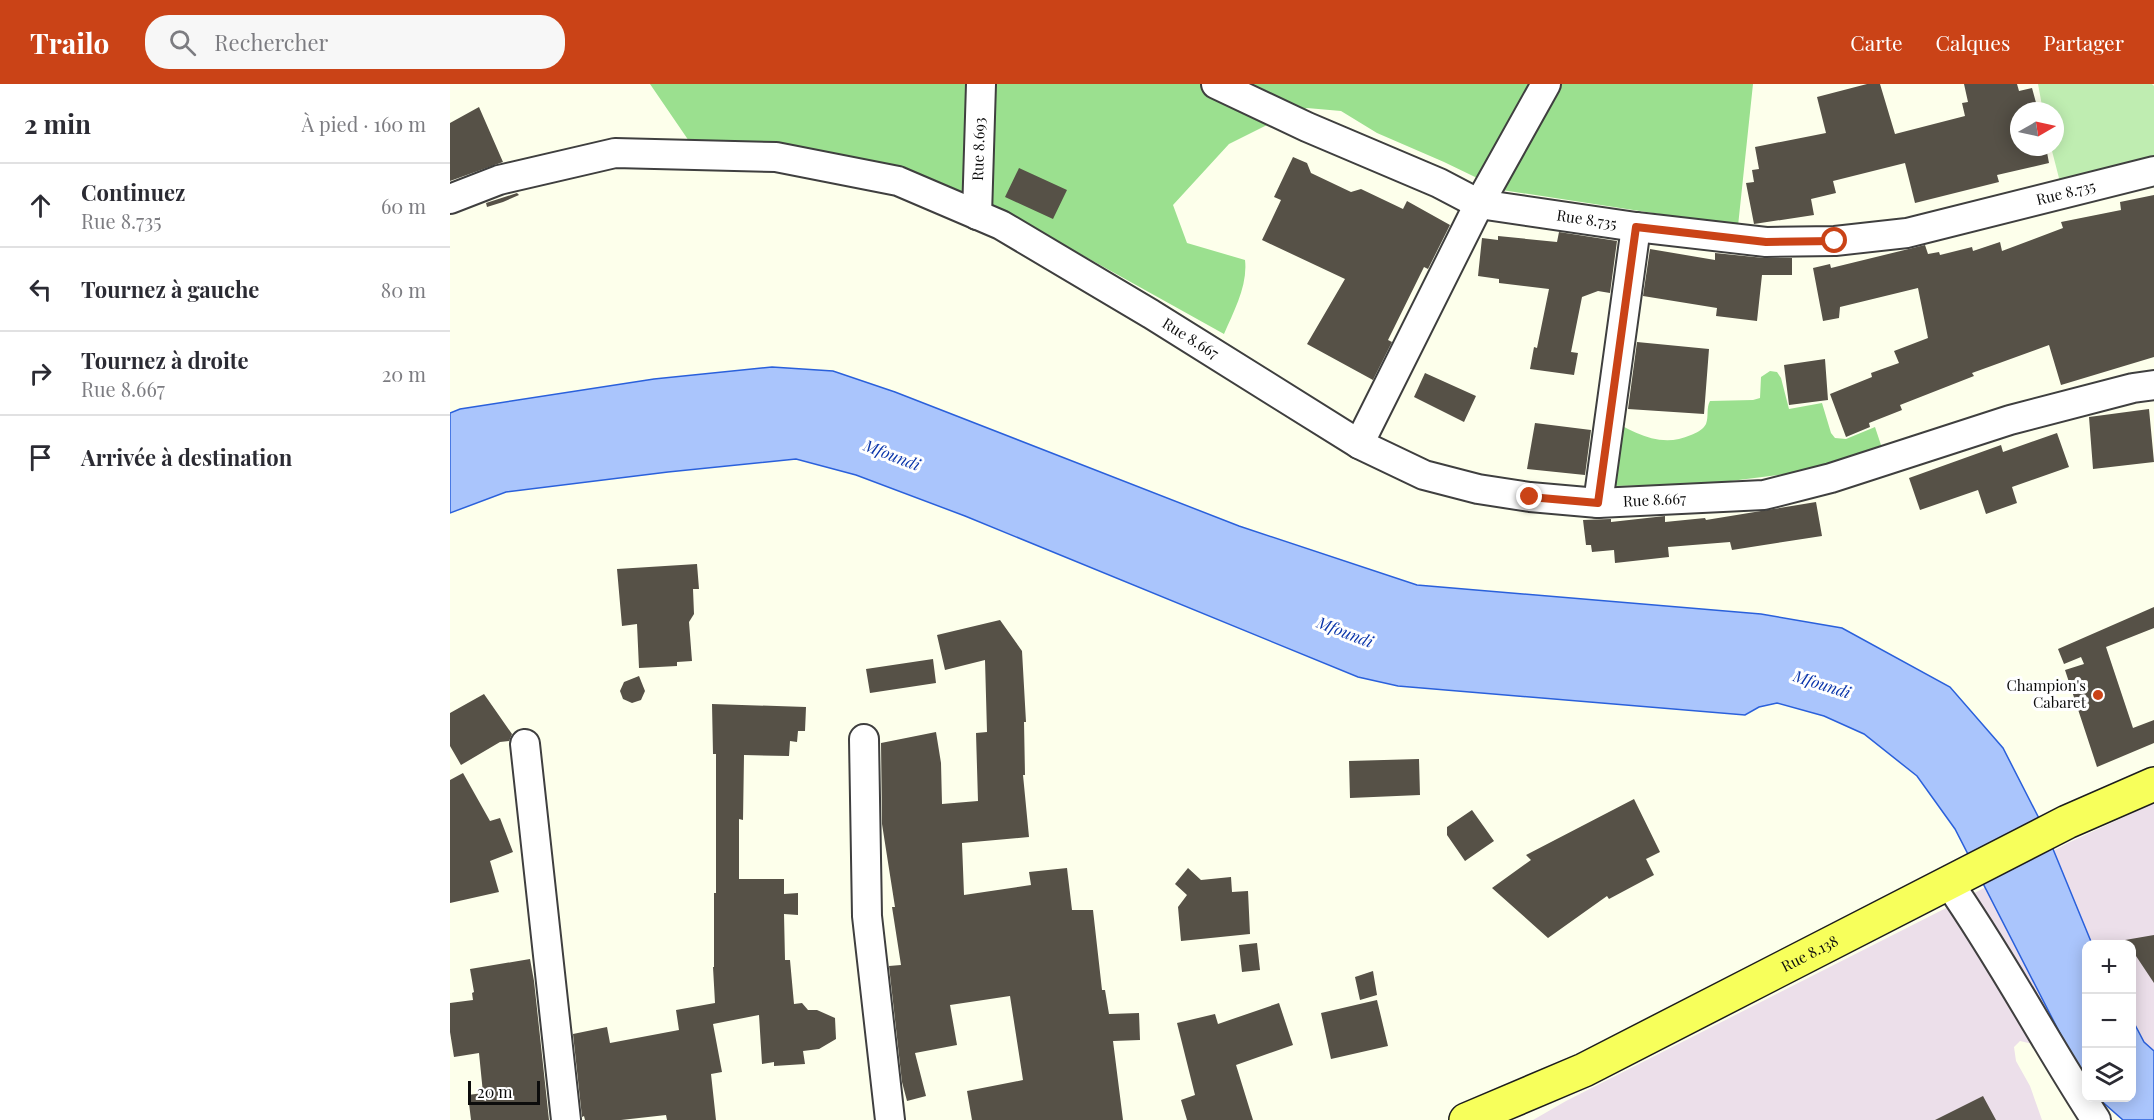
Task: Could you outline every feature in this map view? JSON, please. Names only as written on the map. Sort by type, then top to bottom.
[{"type":"main road","name":"Rue 8.138","points":[[1466,1120],[1584,1070],[1955,878],[2067,822],[2154,784]]},
{"type":"street","name":"Rue 8.693","points":[[977,215],[981,84]]},
{"type":"street","name":"Rue 8.735","points":[[1216,84],[1307,127],[1439,183],[1479,204],[1636,227],[1766,242],[1845,240],[1907,233],[2154,171]]},
{"type":"street","points":[[1359,444],[1479,204],[1546,84]]},
{"type":"street","name":"Rue 8.667","points":[[450,199],[499,180],[615,153],[776,157],[898,181],[1001,225],[1151,314],[1359,444],[1424,475],[1478,489],[1530,497],[1598,503],[1764,495],[1796,488],[2010,420],[2133,388],[2154,385]]},
{"type":"street","points":[[1598,503],[1636,227]]},
{"type":"street","points":[[864,739],[867,916],[890,1120]]},
{"type":"street","points":[[525,744],[566,1120]]},
{"type":"street","points":[[1955,878],[1978,924],[2066,1073],[2097,1120]]},
{"type":"shaded area","points":[[2154,803],[2154,1062],[2136,1061],[2136,940],[2082,940],[2082,1055],[2020,1041],[2014,1047],[2016,1061],[2030,1086],[2042,1120],[1533,1120],[1566,1101],[1952,905],[2068,843]]},
{"type":"green space","points":[[650,84],[1753,84],[1738,226],[1502,190],[1377,133],[1341,111],[1307,108],[1275,121],[1229,144],[1173,205],[1187,243],[1245,260],[1242,288],[1224,334],[987,202],[902,167],[793,150],[691,144]]},
{"type":"green space","points":[[2038,84],[2152,84],[2154,86],[2154,157],[2060,182],[2053,156],[2064,156],[2064,102],[2041,102]]},
{"type":"green space","points":[[1770,371],[1777,372],[1781,378],[1789,409],[1822,403],[1831,433],[1835,438],[1846,439],[1875,427],[1881,445],[1857,458],[1824,469],[1699,485],[1605,486],[1594,477],[1591,442],[1594,426],[1599,420],[1606,417],[1647,437],[1680,439],[1705,426],[1710,401],[1760,398],[1761,377]]},
{"type":"water","name":"Mfoundi","points":[[772,367],[833,371],[895,392],[1239,526],[1417,585],[1761,614],[1842,628],[1950,687],[2003,748],[2046,832],[2090,940],[2082,940],[2082,1076],[1955,829],[1917,776],[1864,734],[1824,716],[1777,703],[1759,707],[1745,715],[1398,686],[1358,677],[965,516],[856,475],[796,459],[506,492],[450,513],[450,413],[460,409],[654,379]]},
{"type":"water","points":[[2136,1027],[2144,1042],[2154,1051],[2154,1120],[2123,1120],[2103,1102],[2136,1102]]},
{"type":"building","points":[[1867,84],[1880,84],[1895,134],[1965,116],[1962,103],[1968,102],[1964,84],[2017,84],[2019,91],[2032,88],[2036,102],[2010,102],[2010,156],[2048,156],[2049,163],[1997,175],[1999,182],[1915,203],[1905,163],[1833,181],[1836,193],[1811,199],[1814,215],[1754,224],[1746,183],[1754,182],[1752,170],[1759,169],[1755,147],[1826,133],[1817,97]]},
{"type":"building","points":[[479,107],[503,162],[450,181],[450,123]]},
{"type":"building","points":[[1293,157],[1307,163],[1311,173],[1351,192],[1361,189],[1403,209],[1407,201],[1450,225],[1428,269],[1424,267],[1388,340],[1392,342],[1373,380],[1307,344],[1345,279],[1262,240],[1281,200],[1274,197]]},
{"type":"building","points":[[1019,168],[1067,190],[1053,219],[1005,197]]},
{"type":"building","points":[[517,193],[519,195],[487,207],[486,203]]},
{"type":"building","points":[[2154,195],[2154,357],[2061,385],[2049,345],[1972,373],[1974,376],[1900,405],[1902,410],[1869,423],[1870,427],[1846,437],[1830,394],[1872,377],[1871,373],[1899,363],[1894,351],[1928,338],[1918,288],[1840,307],[1839,318],[1823,321],[1813,268],[1830,264],[1831,268],[1925,245],[1928,254],[1939,252],[1940,255],[1972,247],[1973,251],[2000,242],[2002,251],[2063,228],[2061,222],[2121,210],[2120,202]]},
{"type":"building","points":[[1559,232],[1617,241],[1610,293],[1598,291],[1582,297],[1571,352],[1578,353],[1574,375],[1530,369],[1534,347],[1537,348],[1549,289],[1499,283],[1499,279],[1478,276],[1482,238],[1498,240],[1498,236],[1557,242]]},
{"type":"building","points":[[1650,249],[1715,260],[1715,253],[1764,258],[1792,258],[1792,275],[1762,275],[1757,321],[1716,316],[1717,308],[1643,296]]},
{"type":"building","points":[[1637,342],[1709,349],[1704,414],[1628,409]]},
{"type":"building","points":[[1825,359],[1828,400],[1789,405],[1784,365]]},
{"type":"building","points":[[1425,373],[1476,396],[1464,422],[1414,397]]},
{"type":"building","points":[[2149,409],[2154,462],[2093,469],[2089,417]]},
{"type":"building","points":[[1535,423],[1591,430],[1585,475],[1527,469]]},
{"type":"building","points":[[2057,433],[2069,467],[2012,487],[2017,503],[1986,514],[1978,490],[1920,510],[1909,478],[2001,445],[2003,452]]},
{"type":"building","points":[[1816,502],[1822,536],[1732,550],[1730,542],[1668,547],[1669,557],[1615,563],[1614,550],[1592,552],[1591,545],[1586,545],[1583,520],[1611,519],[1611,522],[1665,516],[1665,522],[1705,518],[1706,520]]},
{"type":"building","points":[[697,564],[699,589],[693,589],[694,614],[689,622],[692,661],[677,662],[677,666],[639,668],[637,624],[622,626],[617,569]]},
{"type":"building","name":"Champion's Cabaret","points":[[2154,607],[2154,628],[2106,647],[2133,728],[2154,720],[2154,743],[2097,767],[2065,670],[2084,664],[2081,657],[2064,664],[2058,649]]},
{"type":"building","points":[[1000,620],[1022,651],[1026,722],[1024,722],[1025,775],[1023,775],[1029,837],[962,843],[964,895],[1031,885],[1029,872],[1067,868],[1072,910],[1093,910],[1102,990],[1105,990],[1109,1014],[1139,1013],[1140,1040],[1113,1041],[1123,1120],[972,1120],[967,1091],[1023,1080],[1010,996],[950,1005],[957,1045],[915,1053],[926,1096],[907,1101],[902,1082],[889,966],[901,965],[882,824],[881,743],[936,732],[941,763],[942,804],[978,801],[976,733],[987,732],[985,660],[945,670],[937,635]]},
{"type":"building","points":[[933,659],[936,683],[870,693],[866,669]]},
{"type":"building","points":[[639,676],[645,691],[641,700],[632,703],[623,699],[620,691],[624,682]]},
{"type":"building","points":[[484,694],[512,734],[509,741],[500,742],[461,765],[450,746],[450,713]]},
{"type":"building","points":[[712,704],[806,707],[805,731],[798,731],[797,742],[790,741],[789,756],[744,755],[743,820],[739,819],[739,879],[784,879],[784,894],[798,893],[798,915],[784,914],[785,960],[790,960],[794,1004],[802,1003],[808,1010],[817,1010],[835,1018],[836,1039],[819,1049],[803,1051],[805,1064],[774,1066],[774,1062],[762,1064],[759,1015],[713,1024],[722,1072],[711,1074],[716,1120],[667,1120],[666,1115],[621,1120],[585,1120],[584,1116],[582,1117],[573,1034],[607,1027],[610,1043],[679,1030],[676,1010],[715,1003],[713,967],[714,893],[716,893],[716,754],[713,754]]},
{"type":"building","points":[[1419,759],[1420,795],[1350,798],[1349,761]]},
{"type":"building","points":[[463,773],[490,821],[500,818],[513,852],[490,861],[499,892],[450,903],[450,780]]},
{"type":"building","points":[[1634,799],[1660,852],[1646,859],[1654,875],[1609,899],[1607,896],[1548,938],[1492,888],[1531,860],[1526,855]]},
{"type":"building","points":[[1472,810],[1494,841],[1465,861],[1447,835],[1447,827]]},
{"type":"building","points":[[1188,868],[1201,880],[1231,877],[1232,892],[1248,891],[1250,934],[1181,941],[1178,907],[1187,895],[1175,884]]},
{"type":"building","points":[[2154,935],[2154,983],[2136,956],[2136,940],[2125,940]]},
{"type":"building","points":[[1257,943],[1260,970],[1242,972],[1239,945]]},
{"type":"building","points":[[530,959],[549,1120],[471,1120],[468,1095],[483,1093],[479,1053],[454,1057],[450,1032],[450,1003],[473,1000],[470,969]]},
{"type":"building","points":[[1373,971],[1377,995],[1360,1000],[1355,977]]},
{"type":"building","points":[[1377,1000],[1388,1046],[1331,1059],[1321,1013]]},
{"type":"building","points":[[1279,1003],[1293,1045],[1236,1065],[1253,1120],[1187,1120],[1181,1100],[1195,1095],[1177,1023],[1215,1014],[1218,1024]]},
{"type":"building","points":[[1983,1096],[1996,1120],[1935,1120]]},
{"type":"place","name":"Champion's Cabaret","points":[[2098,695]]},
{"type":"route","points":[[1530,497],[1598,503],[1636,227],[1766,242],[1835,241]]}]
